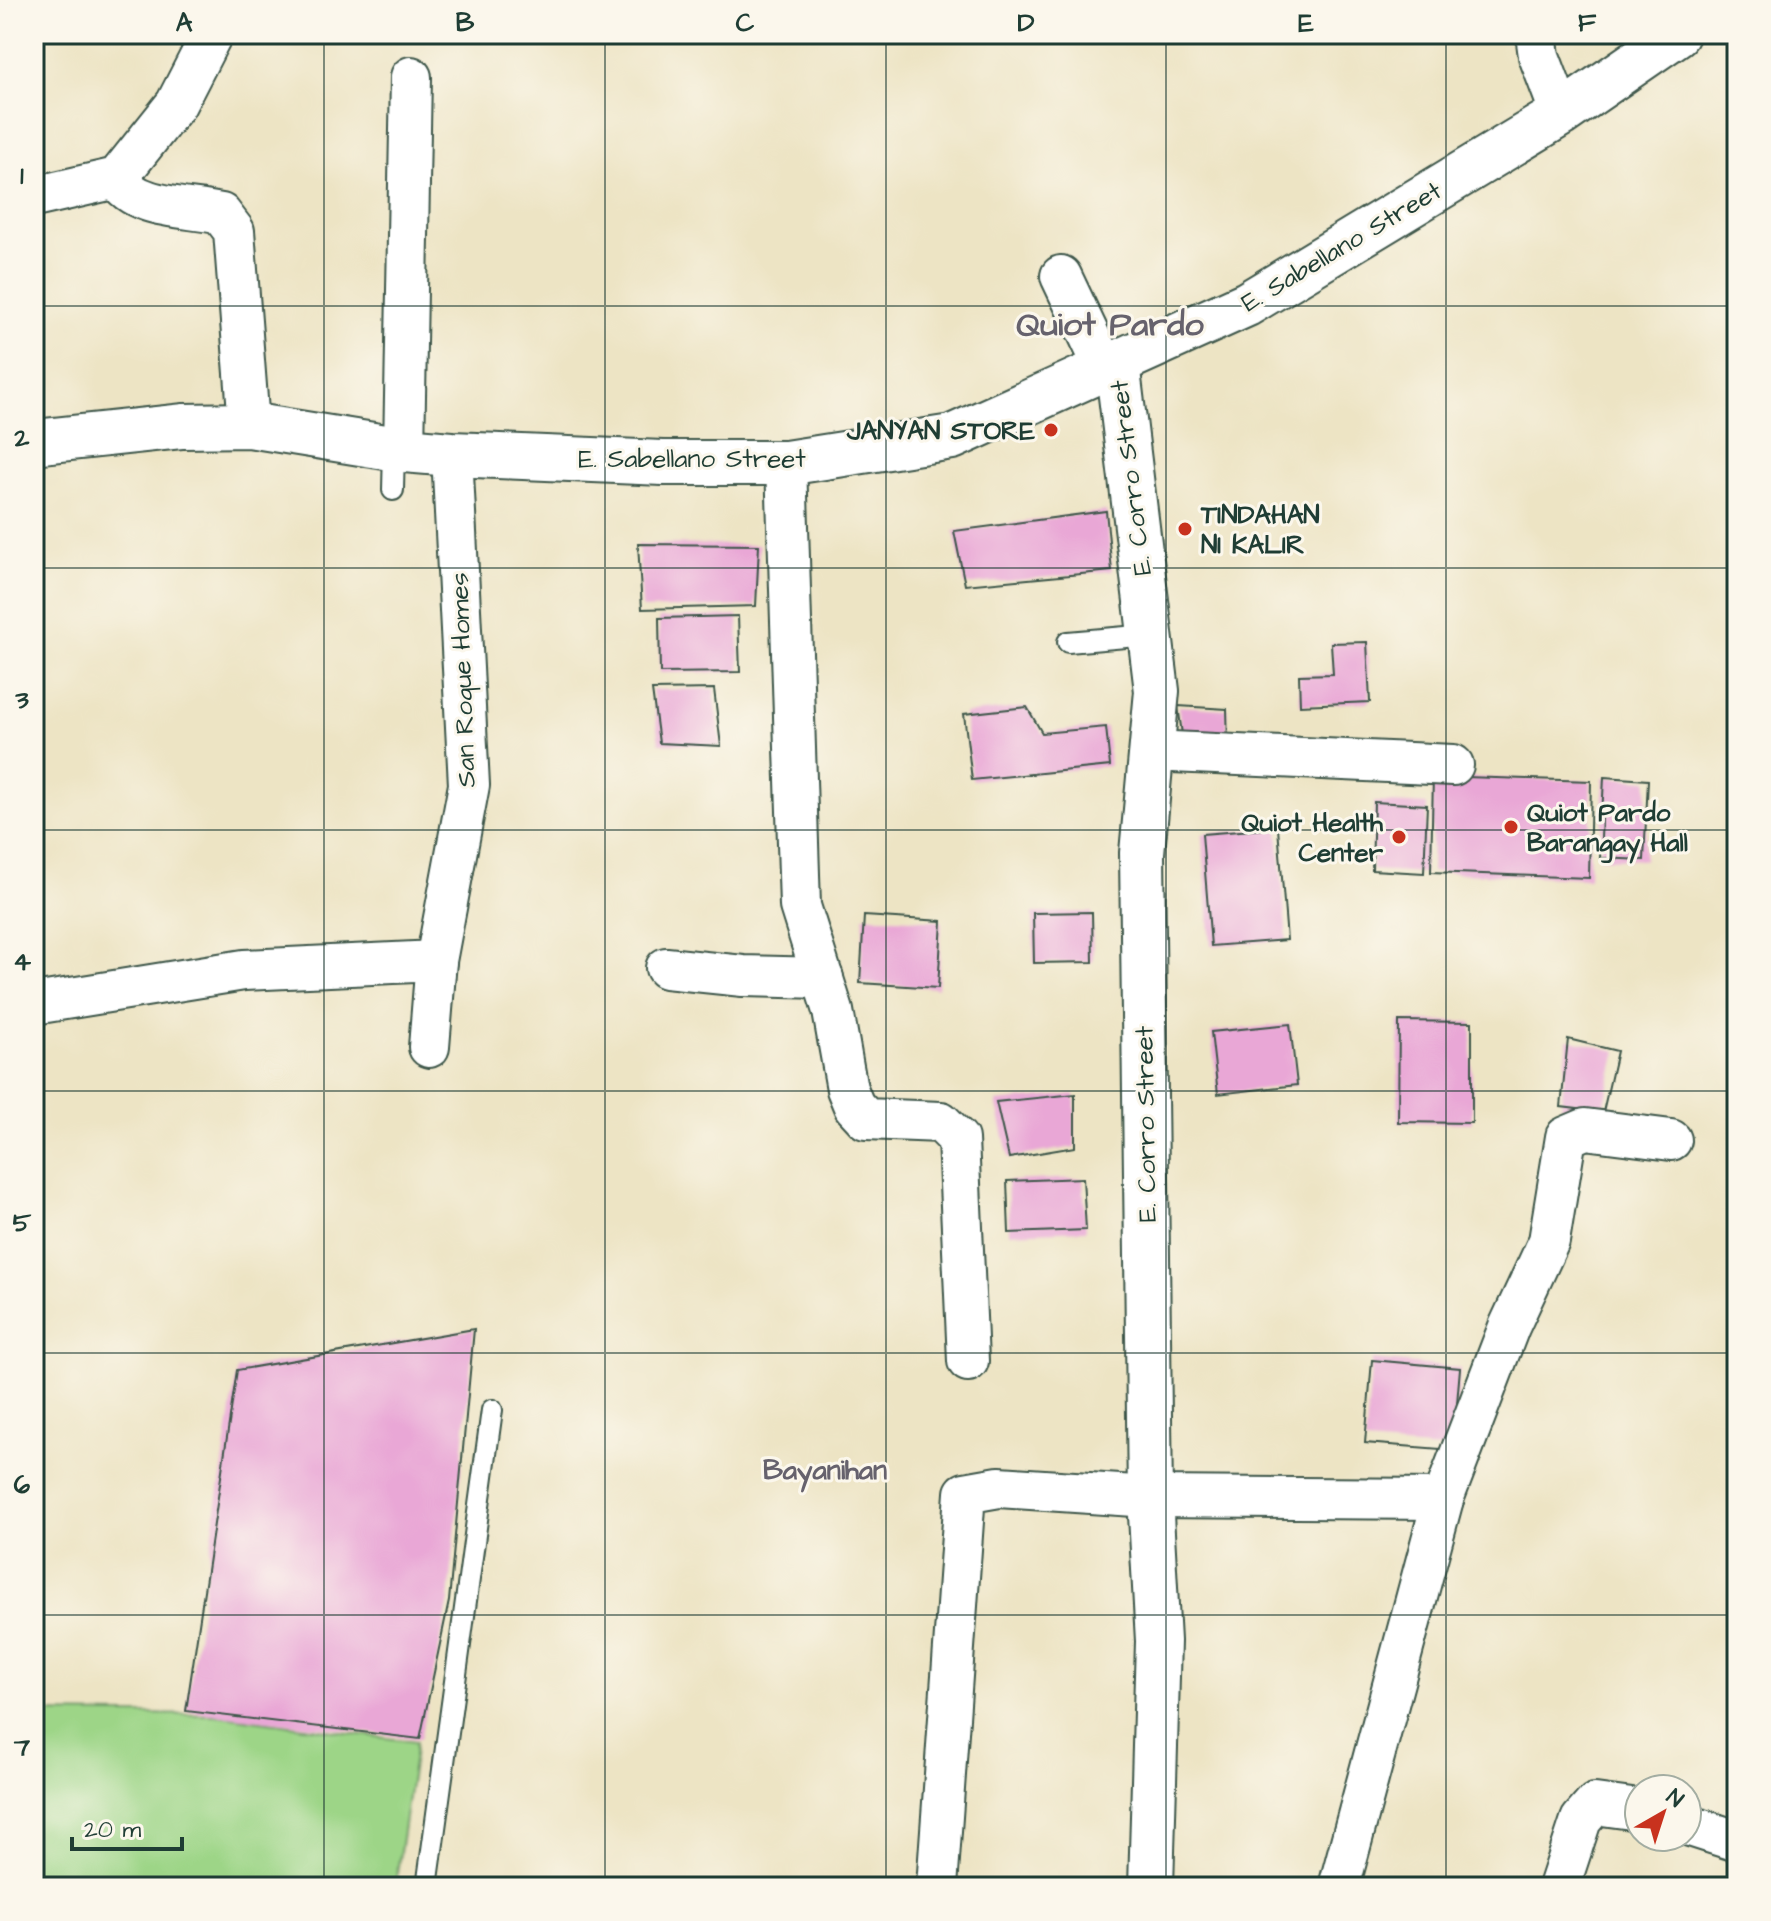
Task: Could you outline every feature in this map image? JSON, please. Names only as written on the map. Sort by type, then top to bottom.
[{"type":"street","points":[[34,197],[117,178],[176,104],[212,34]]},
{"type":"street","points":[[1536,34],[1539,56],[1561,114]]},
{"type":"street","name":"E. Sabellano Street","points":[[34,442],[183,426],[249,425],[397,463],[452,454],[663,463],[786,463],[952,437],[1247,304],[1561,114],[1677,34]]},
{"type":"street","points":[[397,463],[411,77]]},
{"type":"street","points":[[117,178],[124,192],[138,199],[221,214],[234,231],[249,425]]},
{"type":"street","points":[[1061,276],[1111,366]]},
{"type":"street","name":"E. Corro Street","points":[[1111,366],[1157,691],[1142,853],[1150,1497],[1158,1641],[1151,1887]]},
{"type":"street","name":"San Roque Homes","points":[[429,1047],[436,961],[469,785],[452,454]]},
{"type":"street","points":[[786,463],[800,906],[833,1011],[847,1089],[854,1106],[866,1119],[941,1122],[958,1139],[968,1361]]},
{"type":"street","points":[[1150,751],[1453,765]]},
{"type":"street","points":[[34,1004],[244,970],[436,961]]},
{"type":"street","points":[[666,968],[743,976],[823,978]]},
{"type":"street","points":[[1339,1887],[1443,1499],[1509,1327],[1549,1241],[1566,1137],[1572,1132],[1602,1130],[1671,1140]]},
{"type":"street","points":[[937,1887],[965,1493],[999,1487],[1150,1497],[1443,1499]]},
{"type":"street","points":[[1559,1887],[1581,1820],[1595,1804],[1623,1805]]},
{"type":"street","points":[[1703,1830],[1737,1841]]},
{"type":"lane","points":[[1068,642],[1149,635]]},
{"type":"lane","points":[[427,1887],[492,1410]]},
{"type":"green space","points":[[34,1713],[216,1715],[416,1742],[395,1887],[34,1887]]},
{"type":"building","points":[[1106,511],[1112,571],[965,585],[954,531]]},
{"type":"building","points":[[638,544],[759,545],[756,606],[642,609]]},
{"type":"building","points":[[738,616],[740,672],[660,673],[659,618]]},
{"type":"building","points":[[1367,642],[1370,702],[1300,705],[1299,675],[1333,674],[1331,643]]},
{"type":"building","points":[[714,689],[721,746],[659,743],[652,690]]},
{"type":"building","points":[[1178,706],[1227,709],[1228,745],[1183,741]]},
{"type":"building","points":[[1027,707],[1042,733],[1106,727],[1110,766],[972,780],[964,714]]},
{"type":"building","name":"Quiot Pardo Barangay Hall","points":[[1433,776],[1591,781],[1589,878],[1431,872]]},
{"type":"building","points":[[1604,777],[1648,780],[1644,860],[1600,858]]},
{"type":"building","name":"Quiot Health Center","points":[[1374,802],[1427,805],[1424,873],[1372,870]]},
{"type":"building","points":[[1278,828],[1287,940],[1211,946],[1202,834]]},
{"type":"building","points":[[1092,912],[1093,962],[1034,963],[1033,913]]},
{"type":"building","points":[[864,916],[942,921],[938,988],[860,983]]},
{"type":"building","points":[[1399,1021],[1472,1022],[1472,1123],[1398,1122]]},
{"type":"building","points":[[1290,1024],[1297,1085],[1218,1094],[1211,1032]]},
{"type":"building","points":[[1568,1039],[1617,1051],[1603,1112],[1561,1107]]},
{"type":"building","points":[[1075,1094],[1075,1147],[1009,1158],[996,1102]]},
{"type":"building","points":[[1083,1178],[1086,1230],[1009,1233],[1007,1181]]},
{"type":"building","points":[[474,1329],[449,1601],[420,1739],[186,1711],[237,1370]]},
{"type":"building","points":[[1372,1360],[1460,1368],[1453,1450],[1365,1443]]},
{"type":"place","name":"JANYAN STORE","points":[[1051,430]]},
{"type":"place","name":"TINDAHAN NI KALIR","points":[[1185,529]]},
{"type":"place","name":"Quiot Pardo Barangay Hall","points":[[1511,827]]},
{"type":"place","name":"Quiot Health Center","points":[[1399,837]]},
{"type":"district","name":"Quiot Pardo","points":[[1110,323]]},
{"type":"district","name":"Bayanihan","points":[[825,1469]]}]
